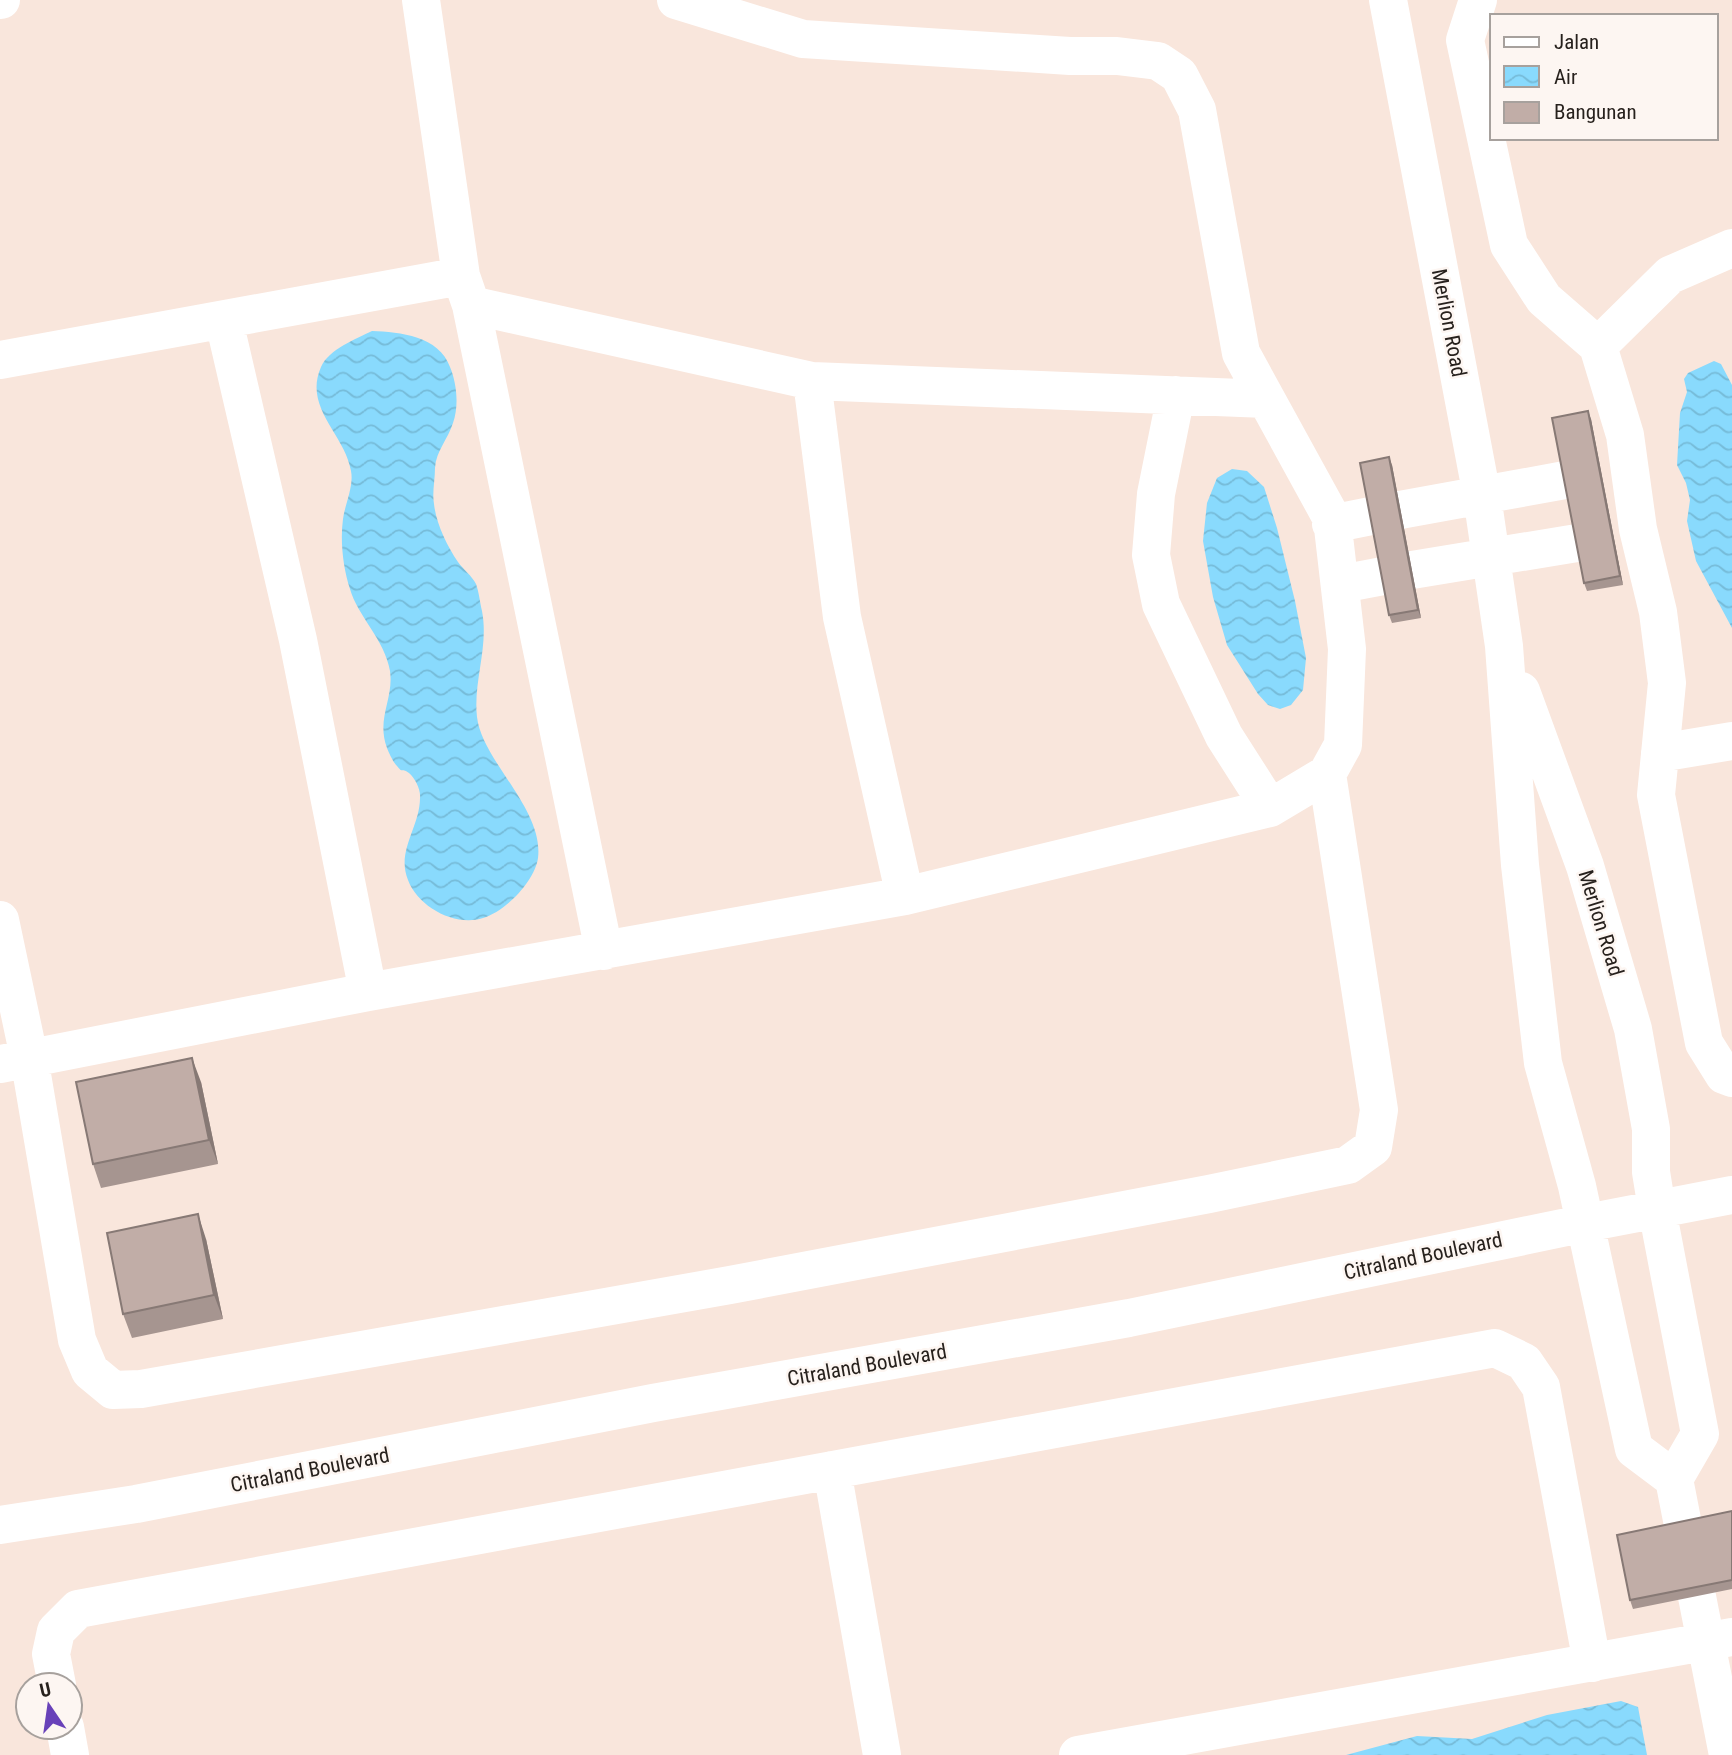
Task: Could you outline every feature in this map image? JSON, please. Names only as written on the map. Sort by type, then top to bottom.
[{"type":"street","points":[[421,0],[466,290],[604,951]]},
{"type":"street","points":[[14,1061],[368,992],[905,896],[1270,807],[1327,774],[1343,745],[1348,649],[1332,519],[1241,354],[1197,110],[1179,75],[1158,61],[1117,56],[1070,56],[803,39],[676,0]]},
{"type":"street","name":"Merlion Road","points":[[1388,0],[1491,556],[1504,646],[1520,865],[1543,1063],[1586,1223],[1634,1449],[1674,1479],[1700,1434],[1657,1209],[1651,1172],[1651,1129],[1633,1029],[1585,866],[1504,646]]},
{"type":"street","points":[[1478,0],[1465,40],[1509,245],[1544,299],[1598,346],[1625,435],[1599,474],[1610,535],[1658,612],[1667,683],[1656,795],[1704,1043],[1724,1075],[1732,1079]]},
{"type":"street","points":[[1598,346],[1670,275],[1732,248]]},
{"type":"street","points":[[0,360],[224,321],[466,290],[812,380],[1266,399]]},
{"type":"street","points":[[224,321],[298,640],[368,992]]},
{"type":"street","points":[[812,380],[842,617],[905,896]]},
{"type":"street","points":[[1176,395],[1156,494],[1151,555],[1161,604],[1224,736],[1270,807]]},
{"type":"street","points":[[1331,524],[1599,474]]},
{"type":"street","points":[[1341,584],[1610,535]]},
{"type":"street","points":[[1660,753],[1732,741]]},
{"type":"street","points":[[0,920],[14,1061],[77,1340],[90,1371],[113,1390],[155,1387],[730,1285],[1348,1165],[1373,1147],[1379,1110],[1327,774]]},
{"type":"street","name":"Citraland Boulevard","points":[[0,1525],[136,1504],[653,1403],[1129,1318],[1732,1195]]},
{"type":"street","points":[[54,1671],[51,1654],[56,1631],[78,1609],[1495,1348],[1524,1362],[1541,1387],[1592,1663]]},
{"type":"street","points":[[832,1470],[882,1755]]},
{"type":"street","points":[[1674,1479],[1719,1639],[1728,1755]]},
{"type":"street","points":[[1077,1755],[1719,1639]]},
{"type":"water","points":[[372,331],[406,335],[428,342],[445,357],[450,367],[456,388],[456,409],[451,429],[436,462],[433,495],[435,511],[450,549],[476,584],[479,594],[484,638],[476,704],[481,734],[523,803],[537,840],[536,867],[525,886],[492,915],[472,920],[450,917],[429,906],[420,899],[408,880],[405,859],[419,809],[420,791],[409,773],[399,768],[387,748],[383,727],[390,691],[390,671],[383,649],[354,599],[344,563],[342,527],[351,471],[341,445],[321,408],[317,382],[321,367],[330,355]]},
{"type":"water","points":[[1714,361],[1721,364],[1732,385],[1732,628],[1696,561],[1687,521],[1690,500],[1686,483],[1677,465],[1680,413],[1687,392],[1684,379],[1688,373]]},
{"type":"water","points":[[1232,469],[1247,471],[1264,487],[1295,601],[1306,658],[1303,690],[1291,705],[1280,709],[1268,705],[1258,694],[1227,645],[1213,597],[1203,541],[1207,503],[1217,478]]},
{"type":"water","points":[[1621,1701],[1638,1707],[1647,1755],[1346,1755],[1417,1736],[1472,1739],[1547,1715]]},
{"type":"building","points":[[1588,411],[1620,576],[1584,583],[1552,418]]},
{"type":"building","points":[[1389,457],[1418,610],[1389,615],[1360,463]]},
{"type":"building","points":[[192,1058],[209,1140],[93,1164],[76,1082]]},
{"type":"building","points":[[198,1214],[214,1295],[123,1314],[107,1233]]},
{"type":"building","points":[[1732,1511],[1732,1580],[1630,1600],[1617,1535]]}]
